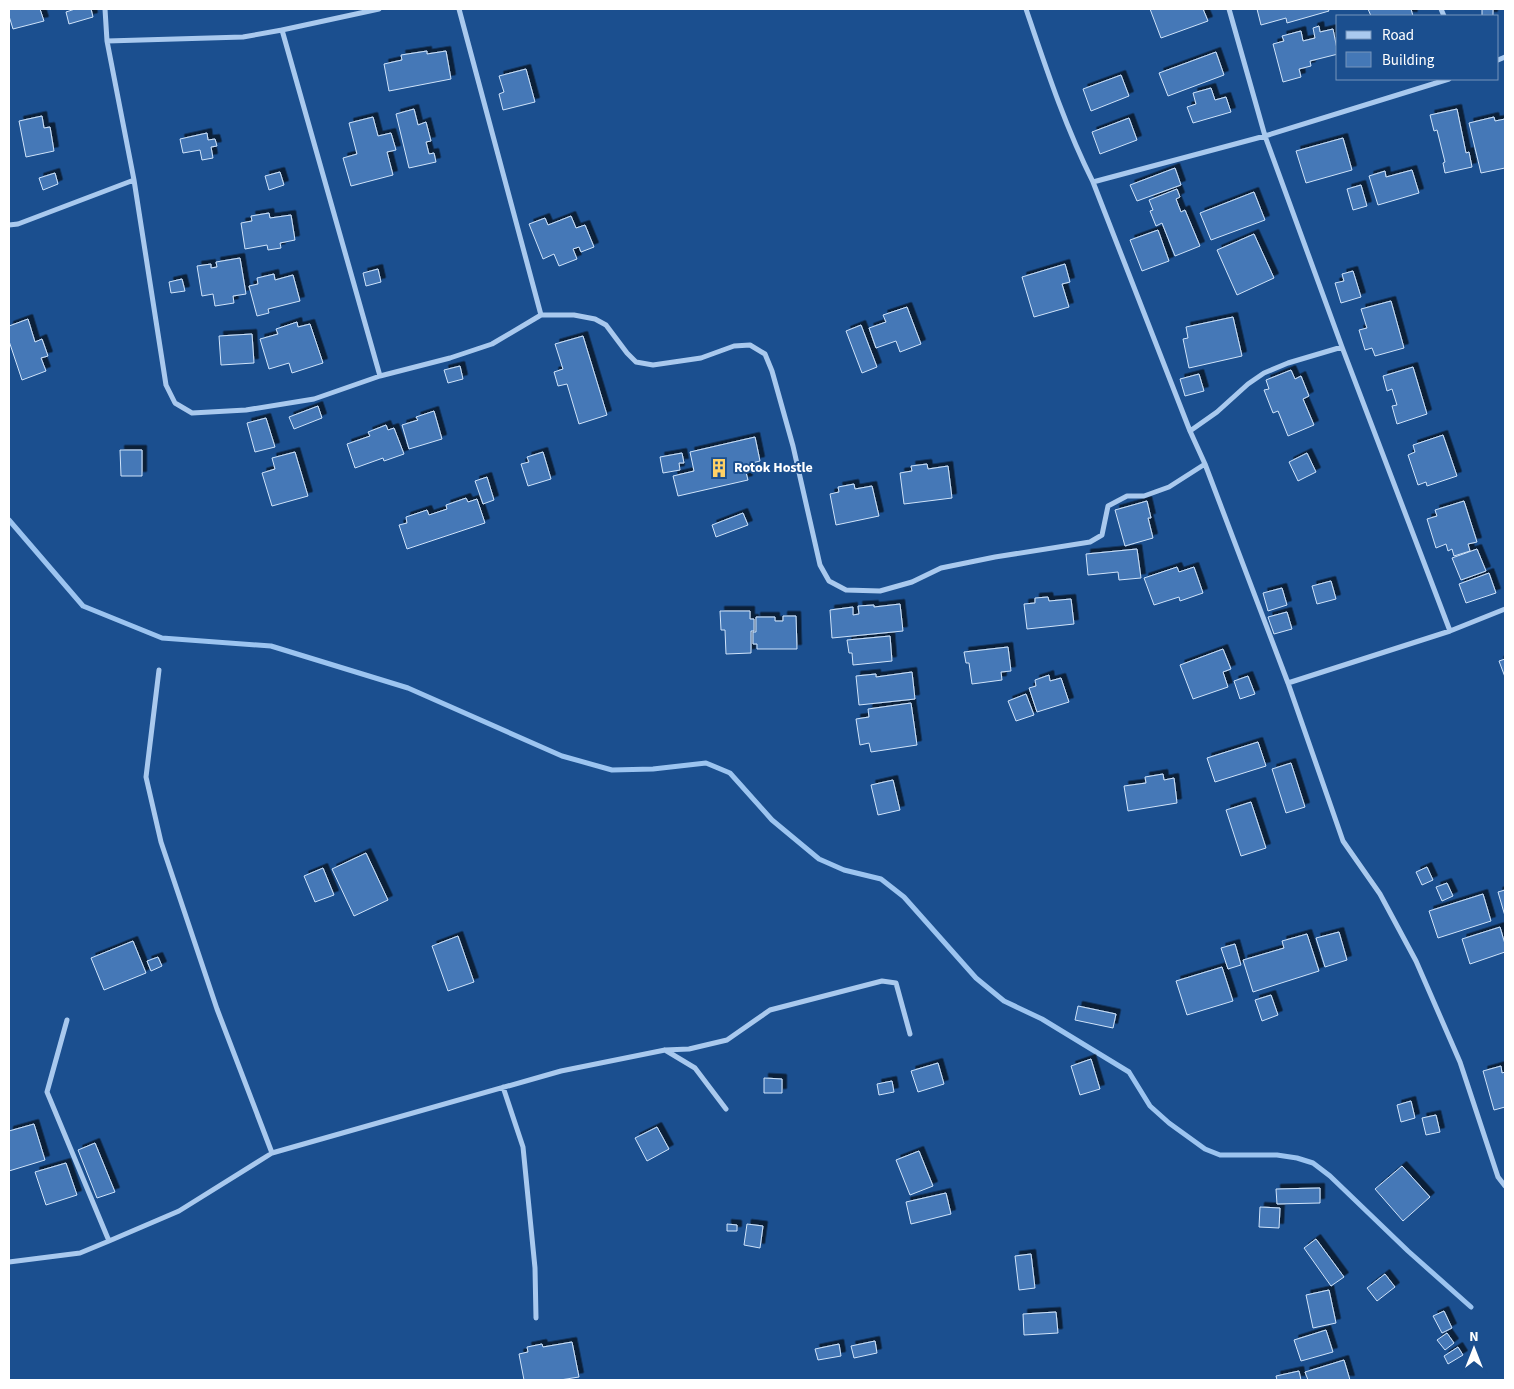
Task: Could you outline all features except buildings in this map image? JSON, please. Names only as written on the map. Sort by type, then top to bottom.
[{"type":"street","points":[[105,9],[107,41],[134,180],[166,385],[175,403],[192,413],[246,410],[314,399],[380,376],[450,358],[492,344],[541,316],[574,315],[595,319],[606,325],[636,362],[653,365],[701,358],[734,346],[750,345],[765,354],[772,371],[793,446],[820,565],[829,581],[846,590],[880,591],[912,582],[941,568],[995,557],[1090,542],[1102,535],[1108,506],[1127,496],[1144,496],[1169,487],[1205,464]]},
{"type":"street","points":[[107,41],[243,37],[282,30],[364,10],[379,9]]},
{"type":"street","points":[[459,9],[541,316]]},
{"type":"street","points":[[1026,9],[1058,104],[1076,148],[1093,182],[1190,431],[1205,464],[1288,683],[1343,841],[1380,894],[1416,961],[1460,1062],[1498,1177],[1505,1186]]},
{"type":"street","points":[[1229,9],[1265,136],[1342,347],[1450,631]]},
{"type":"street","points":[[282,30],[380,376]]},
{"type":"street","points":[[1093,182],[1265,136],[1446,80]]},
{"type":"street","points":[[9,225],[18,224],[134,180]]},
{"type":"street","points":[[1190,431],[1217,412],[1264,372],[1342,347]]},
{"type":"street","points":[[1288,683],[1450,631],[1505,609]]},
{"type":"street","points":[[159,670],[146,777],[161,842],[217,1009],[272,1153]]},
{"type":"street","points":[[9,1262],[80,1252],[109,1241],[179,1210],[272,1153],[561,1071],[665,1050],[689,1049],[727,1040],[770,1010],[882,981],[896,983],[910,1034]]},
{"type":"street","points":[[67,1020],[47,1092],[109,1241]]},
{"type":"street","points":[[665,1050],[695,1068],[726,1109]]},
{"type":"street","points":[[503,1087],[523,1147],[526,1197],[535,1268],[536,1318]]},
{"type":"waterway","points":[[9,520],[83,606],[162,638],[271,646],[408,688],[562,756],[612,770],[653,769],[706,763],[730,773],[772,820],[819,859],[844,870],[881,879],[904,897],[976,978],[1004,1001],[1042,1019],[1129,1072],[1150,1106],[1169,1123],[1205,1149],[1220,1155],[1277,1155],[1313,1163],[1330,1176],[1408,1251],[1471,1307]]},
{"type":"place","name":"Rotok Hostle","points":[[719,468]]}]
